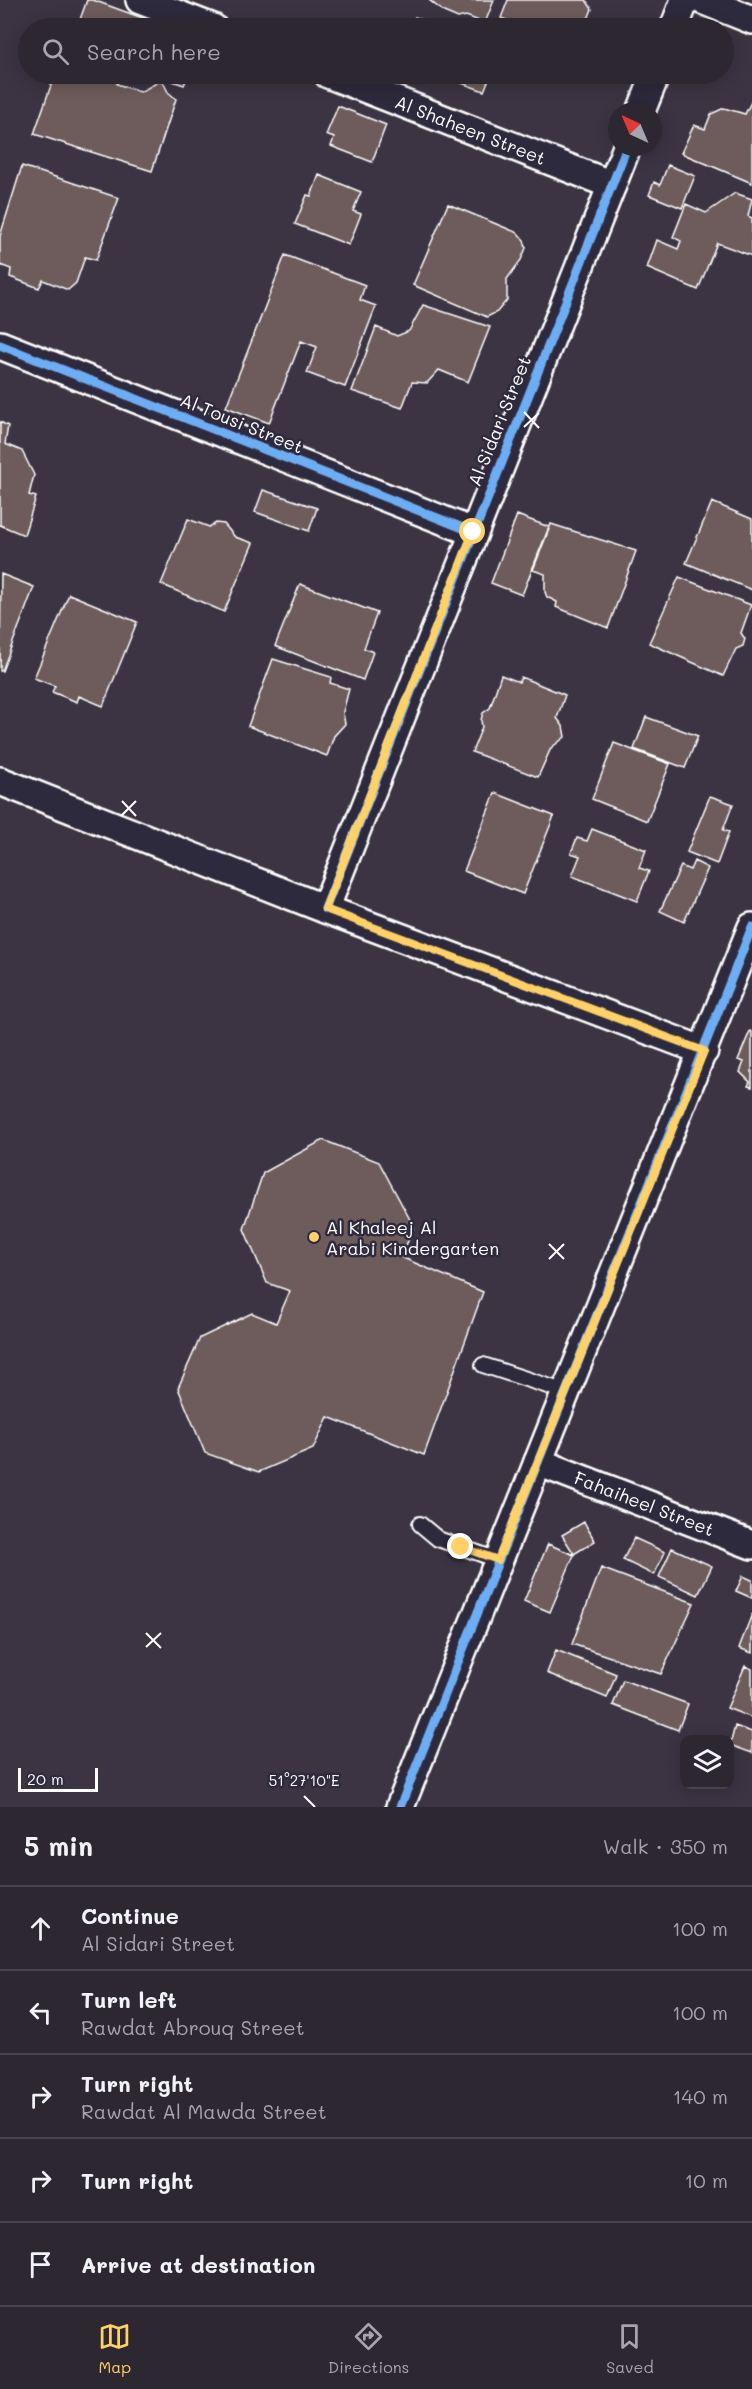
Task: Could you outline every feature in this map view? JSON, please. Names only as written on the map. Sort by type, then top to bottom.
[{"type":"street","points":[[141,0],[187,18]]},
{"type":"street","points":[[678,18],[685,0]]},
{"type":"street","points":[[702,0],[752,20]]},
{"type":"street","name":"Al Shaheen Street","points":[[354,84],[612,184]]},
{"type":"street","points":[[645,102],[652,84]]},
{"type":"street","name":"Al Sidari Street","points":[[325,909],[623,156]]},
{"type":"street","name":"Al Tousi Street","points":[[0,345],[473,532]]},
{"type":"street","points":[[0,781],[325,909],[704,1051]]},
{"type":"street","points":[[400,1807],[752,927]]},
{"type":"street","name":"Fahaiheel Street","points":[[538,1462],[752,1545]]},
{"type":"lane","points":[[483,1365],[566,1392]]},
{"type":"lane","points":[[420,1524],[438,1539],[498,1560]]},
{"type":"building","points":[[87,0],[93,0],[142,18],[81,18]]},
{"type":"building","points":[[429,0],[494,0],[487,18],[466,16],[458,18],[444,12]]},
{"type":"building","points":[[508,0],[586,0],[592,9],[588,18],[501,18]]},
{"type":"building","points":[[52,84],[117,84],[140,92],[155,84],[164,84],[168,92],[176,99],[152,171],[34,134]]},
{"type":"building","points":[[464,84],[487,84],[484,91]]},
{"type":"building","points":[[752,100],[752,183],[681,153],[694,125],[705,129],[711,114],[724,108],[745,114]]},
{"type":"building","points":[[338,106],[386,125],[372,162],[331,146],[334,138],[326,135]]},
{"type":"building","points":[[668,165],[695,176],[682,208],[649,195],[654,182],[660,185]]},
{"type":"building","points":[[22,166],[119,198],[96,260],[85,257],[76,283],[68,290],[43,280],[39,288],[10,277],[11,269],[0,265],[0,236]]},
{"type":"building","points":[[319,175],[361,192],[353,211],[361,214],[349,245],[295,224],[307,195],[311,196]]},
{"type":"building","points":[[735,193],[752,199],[748,216],[752,218],[752,256],[717,243],[698,290],[647,268],[657,240],[678,249],[681,241],[673,237],[686,204],[706,213]]},
{"type":"building","points":[[448,204],[518,233],[524,240],[526,248],[521,260],[507,279],[507,300],[497,312],[487,317],[413,285]]},
{"type":"building","points":[[285,255],[365,285],[360,300],[376,306],[345,387],[307,373],[317,347],[301,341],[269,423],[226,407]]},
{"type":"building","points":[[423,305],[490,327],[468,382],[439,370],[427,383],[412,382],[402,408],[352,391],[376,327],[397,336],[409,331]]},
{"type":"building","points":[[0,422],[8,426],[5,444],[22,451],[34,475],[29,495],[36,497],[24,535],[0,525]]},
{"type":"building","points":[[263,490],[317,508],[309,531],[255,512]]},
{"type":"building","points":[[712,502],[752,519],[752,590],[686,563]]},
{"type":"building","points":[[517,515],[549,527],[522,595],[491,583]]},
{"type":"building","points":[[188,519],[209,527],[216,523],[224,524],[235,537],[253,543],[224,612],[161,584]]},
{"type":"building","points":[[551,524],[636,551],[608,628],[556,607],[557,602],[547,597],[545,574],[533,570]]},
{"type":"building","points":[[1,574],[34,587],[2,671],[0,671]]},
{"type":"building","points":[[679,577],[751,605],[741,633],[745,639],[743,646],[736,649],[723,676],[649,643]]},
{"type":"building","points":[[300,584],[377,613],[364,648],[373,652],[363,680],[275,646]]},
{"type":"building","points":[[69,594],[137,622],[103,706],[79,696],[77,702],[52,692],[55,686],[34,678]]},
{"type":"building","points":[[273,659],[331,677],[330,683],[349,689],[343,712],[345,724],[334,736],[327,756],[248,726]]},
{"type":"building","points":[[501,675],[519,682],[521,677],[565,695],[557,718],[563,726],[565,737],[551,748],[538,777],[472,752],[482,727],[483,713],[490,708]]},
{"type":"building","points":[[646,717],[698,736],[685,768],[634,749]]},
{"type":"building","points":[[614,743],[670,764],[647,821],[592,799]]},
{"type":"building","points":[[495,793],[554,816],[523,894],[464,871]]},
{"type":"building","points":[[710,796],[733,804],[723,830],[729,832],[717,864],[687,852]]},
{"type":"building","points":[[592,829],[646,850],[639,868],[649,871],[637,901],[572,876],[580,856],[571,853],[577,838],[587,841]]},
{"type":"building","points":[[694,861],[708,868],[684,922],[660,911],[681,866],[690,870]]},
{"type":"building","points":[[750,1031],[752,1032],[752,1087],[748,1086],[750,1082],[740,1072],[744,1062],[738,1060]]},
{"type":"building","points":[[323,1140],[379,1162],[414,1227],[401,1257],[483,1292],[424,1455],[328,1417],[313,1449],[259,1472],[205,1453],[178,1388],[200,1338],[252,1313],[276,1323],[290,1291],[267,1283],[244,1229],[263,1173]]},
{"type":"building","points":[[584,1522],[595,1541],[574,1554],[562,1535]]},
{"type":"building","points":[[634,1538],[665,1552],[654,1575],[623,1560]]},
{"type":"building","points":[[548,1544],[574,1555],[550,1612],[524,1601]]},
{"type":"building","points":[[672,1548],[712,1566],[698,1595],[659,1577]]},
{"type":"building","points":[[601,1568],[694,1603],[661,1674],[572,1644]]},
{"type":"building","points":[[743,1576],[752,1580],[752,1598],[736,1591]]},
{"type":"building","points":[[752,1614],[752,1653],[739,1648]]},
{"type":"building","points":[[556,1650],[616,1674],[607,1698],[547,1673]]},
{"type":"building","points":[[745,1666],[752,1669],[752,1718],[727,1708]]},
{"type":"building","points":[[623,1680],[688,1704],[678,1730],[613,1705]]},
{"type":"building","points":[[735,1726],[752,1732],[752,1753],[734,1746],[733,1735]]},
{"type":"cycle path","points":[[325,909],[623,156]]},
{"type":"cycle path","points":[[0,345],[473,532]]},
{"type":"cycle path","points":[[400,1807],[752,927]]},
{"type":"place","name":"Al Khaleej Al Arabi Kindergarten","points":[[314,1237]]},
{"type":"route","points":[[461,1547],[498,1560],[704,1051],[325,909],[473,532]]}]
